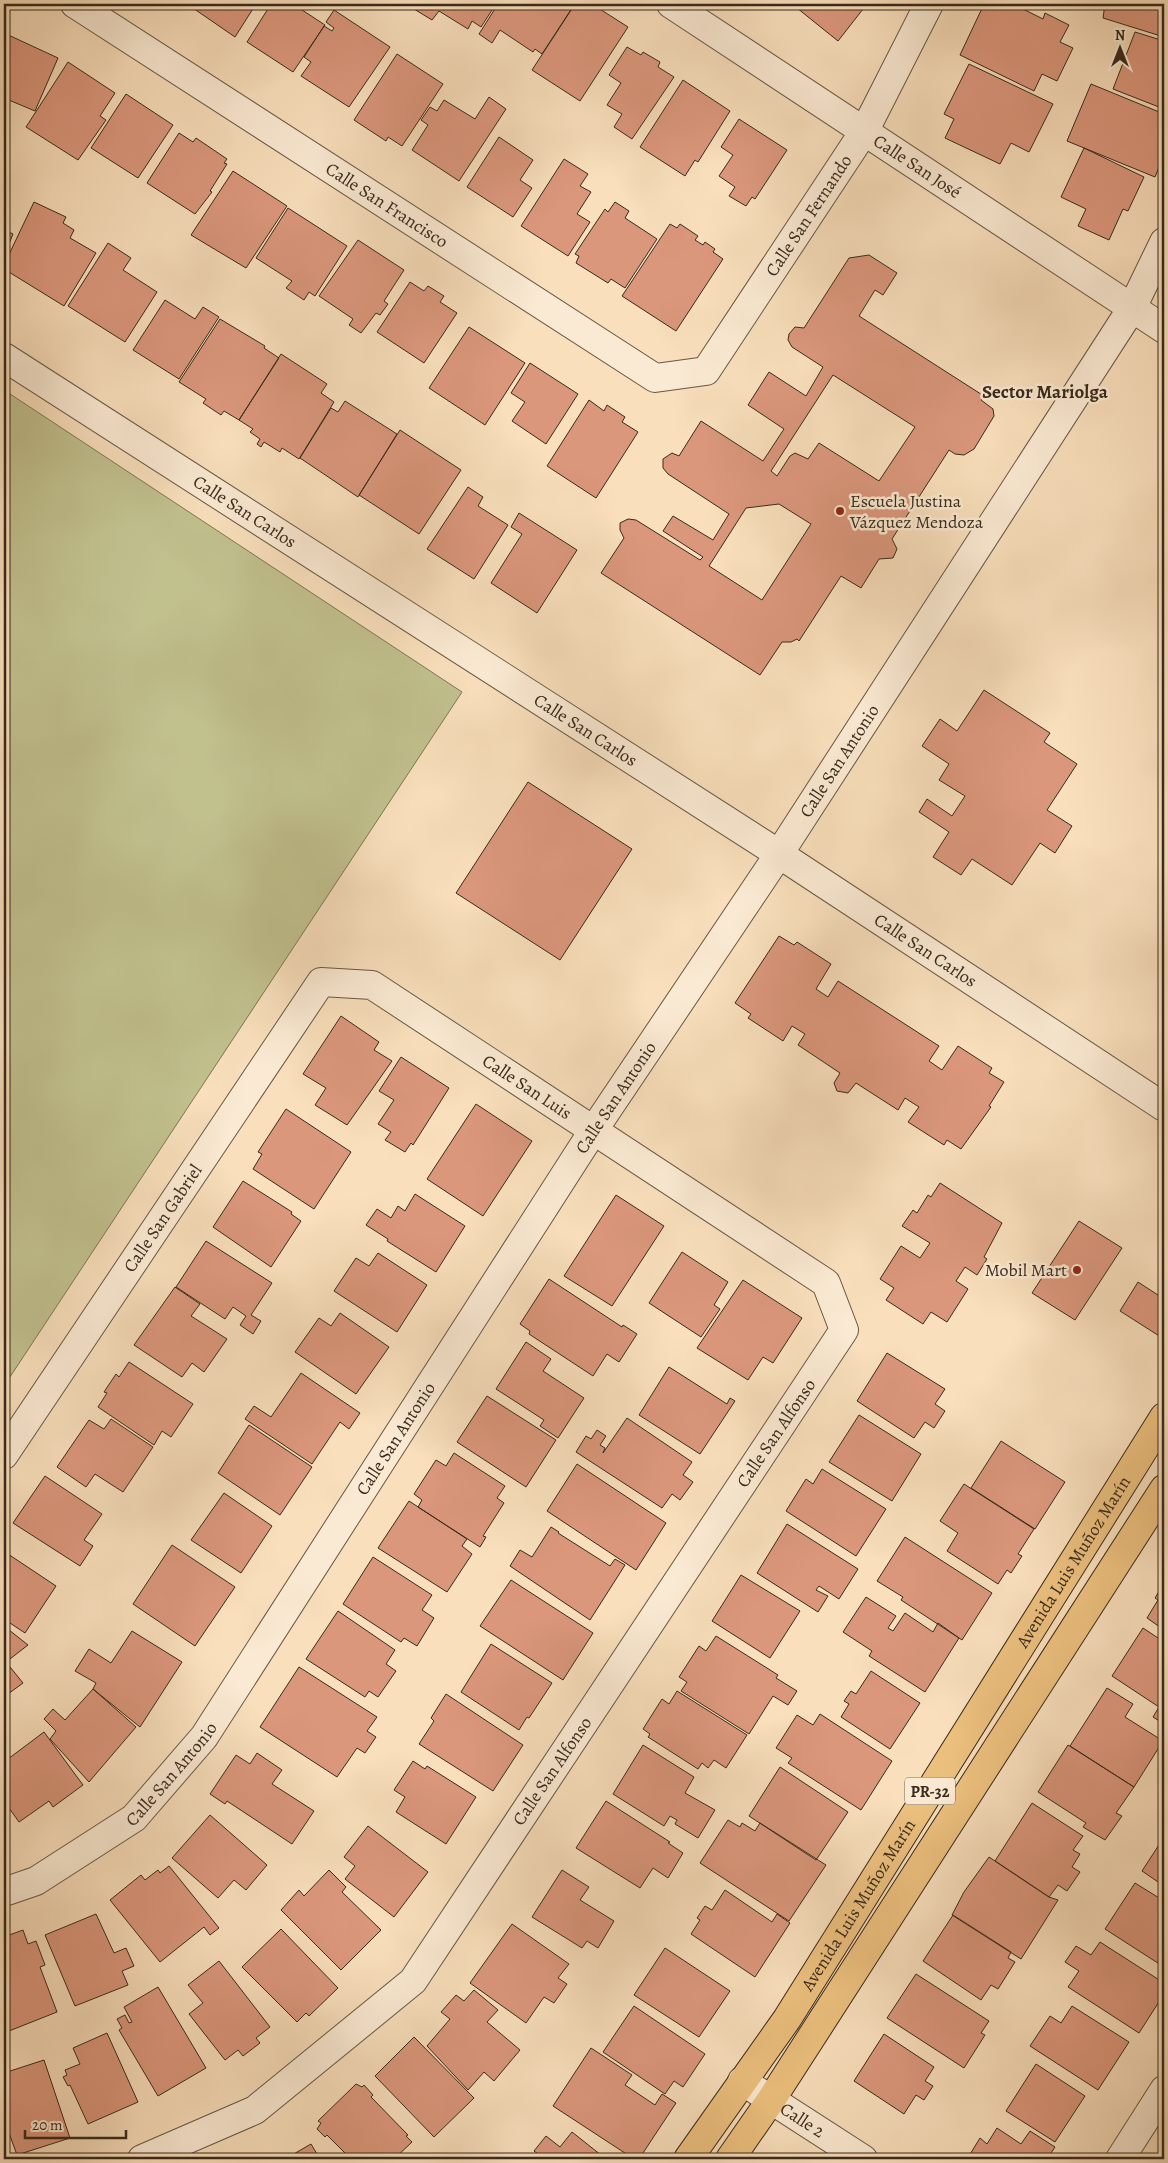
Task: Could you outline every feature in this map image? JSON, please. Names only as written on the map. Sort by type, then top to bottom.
[{"type":"main road","name":"Avenida Luis Muñoz Marín","points":[[688,2159],[787,2019],[1164,1417]]},
{"type":"main road","name":"Avenida Luis Muñoz Marín","points":[[730,2159],[771,2100],[1164,1489]]},
{"type":"street","name":"Calle San Francisco","points":[[75,4],[655,378],[706,371]]},
{"type":"street","name":"Calle San José","points":[[670,4],[865,130],[1164,329]]},
{"type":"street","name":"Calle San Fernando","points":[[706,371],[865,130],[929,4]]},
{"type":"street","name":"Calle San Antonio","points":[[4,1892],[36,1882],[134,1818],[204,1738],[593,1131],[779,854],[1132,308],[1164,242]]},
{"type":"street","name":"Calle San Carlos","points":[[4,357],[779,854],[1162,1104]]},
{"type":"street","name":"Calle San Luis","points":[[321,982],[372,985],[826,1283]]},
{"type":"street","name":"Calle San Gabriel","points":[[4,1455],[321,982]]},
{"type":"street","name":"Calle San Alfonso","points":[[142,2159],[255,2110],[413,1981],[844,1330],[826,1283]]},
{"type":"street","name":"Calle 2","points":[[742,2081],[863,2159]]},
{"type":"street","points":[[1120,2159],[1164,2090]]},
{"type":"green space","points":[[4,390],[462,692],[4,1386]]},
{"type":"building","points":[[191,4],[256,4],[235,37],[190,6]]},
{"type":"building","points":[[271,4],[293,4],[325,25],[293,72],[247,42]]},
{"type":"building","points":[[417,4],[496,4],[481,27],[472,21],[468,29],[439,11],[432,20],[414,9]]},
{"type":"building","points":[[498,4],[566,4],[572,8],[542,54],[535,49],[533,52],[500,30],[492,43],[479,34]]},
{"type":"building","points":[[575,4],[592,4],[628,27],[580,101],[532,70]]},
{"type":"building","points":[[792,4],[867,4],[838,41]]},
{"type":"building","points":[[984,4],[1013,4],[1043,19],[1045,13],[1069,25],[1060,42],[1073,48],[1057,81],[1042,74],[1034,91],[960,55]]},
{"type":"building","points":[[1105,4],[1164,4],[1164,37],[1103,18]]},
{"type":"building","points":[[334,10],[390,47],[349,107],[301,76],[311,62],[304,57],[324,26],[332,31],[334,28],[326,22]]},
{"type":"building","points":[[1135,32],[1164,41],[1164,109],[1113,89]]},
{"type":"building","points":[[4,33],[58,58],[35,111],[4,98]]},
{"type":"building","points":[[627,47],[641,55],[643,52],[660,62],[658,67],[674,77],[632,139],[614,127],[622,114],[607,105],[621,83],[609,75]]},
{"type":"building","points":[[397,54],[443,84],[402,146],[388,137],[386,141],[354,120]]},
{"type":"building","points":[[68,62],[115,93],[100,116],[106,120],[78,160],[26,127]]},
{"type":"building","points":[[969,64],[1053,104],[1029,152],[1011,143],[1000,164],[945,138],[954,119],[944,114]]},
{"type":"building","points":[[683,80],[730,111],[698,162],[695,160],[685,176],[640,147]]},
{"type":"building","points":[[1091,84],[1164,114],[1164,155],[1155,177],[1067,141]]},
{"type":"building","points":[[126,94],[173,125],[138,178],[91,148]]},
{"type":"building","points":[[489,97],[506,109],[459,181],[412,150],[428,125],[421,120],[430,107],[437,111],[444,100],[475,119]]},
{"type":"building","points":[[739,119],[787,150],[755,199],[752,197],[746,206],[729,196],[735,187],[719,176],[733,155],[721,147]]},
{"type":"building","points":[[179,133],[193,142],[196,138],[227,159],[224,163],[227,164],[210,191],[212,192],[195,214],[147,183]]},
{"type":"building","points":[[499,137],[533,160],[520,180],[532,188],[513,217],[467,187]]},
{"type":"building","points":[[1084,148],[1144,177],[1128,211],[1123,209],[1109,240],[1078,226],[1086,209],[1061,197]]},
{"type":"building","points":[[564,159],[588,174],[580,186],[591,192],[577,214],[590,222],[568,256],[521,226]]},
{"type":"building","points":[[233,171],[287,206],[246,268],[191,235]]},
{"type":"building","points":[[34,202],[66,217],[63,223],[74,230],[70,238],[96,253],[64,306],[4,269],[4,265]]},
{"type":"building","points":[[615,202],[629,211],[625,218],[657,239],[625,288],[611,279],[608,283],[576,263],[579,256],[575,254],[605,209],[608,212]]},
{"type":"building","points":[[288,208],[347,246],[315,296],[309,292],[304,300],[286,288],[292,281],[256,258]]},
{"type":"building","points":[[670,224],[677,228],[680,224],[698,236],[695,240],[703,245],[705,242],[715,249],[713,252],[723,259],[676,331],[622,296]]},
{"type":"building","points":[[4,230],[13,234],[4,256]]},
{"type":"building","points":[[358,240],[404,270],[384,301],[388,304],[380,315],[376,313],[361,333],[349,325],[353,319],[319,296]]},
{"type":"building","points":[[108,243],[131,258],[123,270],[157,292],[125,342],[68,306]]},
{"type":"building","points":[[869,255],[897,273],[883,295],[875,290],[859,316],[984,396],[981,400],[993,409],[994,416],[974,449],[964,455],[955,454],[949,450],[892,539],[897,549],[893,558],[879,559],[861,588],[841,576],[799,641],[797,639],[791,642],[782,642],[760,675],[601,573],[624,538],[620,530],[620,523],[628,519],[636,520],[700,560],[703,557],[663,531],[673,516],[713,540],[729,514],[668,474],[663,468],[663,459],[672,453],[679,456],[701,421],[763,461],[784,429],[748,405],[769,372],[806,396],[823,367],[792,347],[788,340],[789,334],[795,327],[804,328],[849,258]],"holes":[[[833,375],[915,427],[879,481],[819,443],[808,459],[795,453],[790,456],[777,476],[771,471]],[[779,504],[811,524],[762,600],[709,566],[746,508]]]},
{"type":"building","points":[[410,282],[424,291],[428,286],[444,296],[440,302],[457,313],[424,363],[377,332]]},
{"type":"building","points":[[165,300],[195,319],[203,307],[219,317],[179,379],[133,350]]},
{"type":"building","points":[[220,319],[265,346],[264,348],[279,358],[239,420],[224,411],[221,415],[203,403],[206,399],[179,382]]},
{"type":"building","points":[[469,327],[525,363],[485,425],[429,388]]},
{"type":"building","points":[[281,354],[327,384],[321,393],[334,402],[299,459],[282,448],[280,452],[264,442],[261,447],[257,444],[260,439],[250,432],[253,429],[239,420]]},
{"type":"building","points":[[530,363],[578,394],[546,444],[512,421],[525,402],[511,393]]},
{"type":"building","points":[[589,400],[604,411],[607,405],[625,417],[622,422],[638,432],[596,498],[547,466]]},
{"type":"building","points":[[345,401],[397,434],[358,497],[300,458],[331,408],[338,412]]},
{"type":"building","points":[[400,430],[461,470],[419,534],[359,495]]},
{"type":"building","points":[[468,487],[483,497],[478,506],[508,525],[474,579],[427,549]]},
{"type":"building","points":[[519,513],[577,550],[537,613],[491,583],[522,534],[511,527]]},
{"type":"building","points":[[984,690],[1050,733],[1044,742],[1077,764],[1047,810],[1072,826],[1055,853],[1040,843],[1012,885],[972,859],[961,875],[933,857],[949,832],[919,812],[927,799],[952,816],[965,796],[939,780],[949,764],[922,746],[940,719],[957,731]]},
{"type":"building","points":[[528,782],[632,849],[560,960],[456,893]]},
{"type":"building","points":[[779,936],[794,945],[797,942],[831,964],[816,989],[828,997],[838,981],[939,1046],[929,1061],[942,1070],[958,1046],[992,1068],[989,1073],[1004,1082],[989,1106],[991,1107],[961,1149],[947,1140],[944,1145],[908,1122],[919,1107],[905,1098],[898,1110],[856,1083],[848,1093],[837,1091],[834,1083],[840,1073],[798,1045],[805,1034],[792,1026],[783,1041],[748,1018],[751,1014],[735,1003]]},
{"type":"building","points":[[341,1016],[379,1042],[374,1050],[392,1061],[347,1125],[315,1105],[326,1088],[303,1074]]},
{"type":"building","points":[[401,1057],[449,1088],[413,1145],[411,1143],[405,1152],[385,1140],[391,1132],[378,1124],[394,1100],[379,1091]]},
{"type":"building","points":[[476,1104],[532,1141],[483,1216],[427,1179]]},
{"type":"building","points":[[286,1109],[351,1152],[314,1209],[253,1169],[262,1154],[258,1152]]},
{"type":"building","points":[[243,1181],[292,1212],[291,1214],[301,1221],[271,1267],[213,1227]]},
{"type":"building","points":[[940,1183],[1002,1223],[984,1257],[987,1259],[977,1275],[965,1267],[956,1281],[968,1289],[947,1322],[931,1312],[923,1324],[886,1300],[894,1288],[880,1279],[901,1246],[920,1258],[930,1243],[902,1226],[913,1210],[917,1213],[928,1195],[931,1197]]},
{"type":"building","points":[[415,1194],[465,1226],[436,1272],[387,1241],[388,1239],[366,1225],[377,1209],[391,1218],[398,1206],[405,1211]]},
{"type":"building","points":[[616,1195],[664,1226],[612,1306],[564,1276]]},
{"type":"building","name":"Mobil Mart","points":[[1079,1221],[1122,1248],[1075,1320],[1032,1293]]},
{"type":"building","points":[[206,1241],[272,1283],[251,1315],[261,1321],[253,1334],[240,1325],[246,1316],[233,1307],[225,1319],[176,1287]]},
{"type":"building","points":[[682,1252],[728,1282],[714,1305],[720,1309],[701,1337],[649,1303]]},
{"type":"building","points":[[378,1253],[427,1285],[397,1332],[334,1291],[356,1258],[369,1266]]},
{"type":"building","points":[[549,1279],[622,1327],[623,1325],[637,1334],[619,1362],[607,1354],[593,1376],[529,1334],[530,1331],[520,1324]]},
{"type":"building","points":[[743,1280],[802,1318],[773,1363],[763,1357],[748,1380],[697,1348]]},
{"type":"building","points":[[1138,1282],[1164,1299],[1164,1339],[1120,1311]]},
{"type":"building","points":[[175,1287],[200,1304],[191,1316],[227,1339],[204,1372],[192,1363],[182,1377],[134,1345]]},
{"type":"building","points":[[340,1313],[389,1347],[356,1394],[295,1352],[319,1318],[331,1326]]},
{"type":"building","points":[[526,1342],[551,1359],[543,1371],[584,1398],[558,1438],[540,1426],[544,1420],[496,1389]]},
{"type":"building","points":[[887,1353],[945,1389],[935,1404],[945,1411],[934,1428],[925,1422],[914,1438],[857,1401]]},
{"type":"building","points":[[129,1362],[193,1404],[171,1437],[162,1431],[154,1445],[98,1407],[107,1393],[104,1392],[116,1374],[119,1377]]},
{"type":"building","points":[[669,1367],[727,1404],[730,1398],[735,1401],[700,1454],[639,1415]]},
{"type":"building","points":[[301,1373],[360,1413],[349,1429],[340,1422],[312,1464],[245,1419],[254,1406],[271,1417]]},
{"type":"building","points":[[487,1396],[556,1440],[526,1487],[457,1442]]},
{"type":"building","points":[[859,1415],[921,1454],[892,1501],[829,1462]]},
{"type":"building","points":[[627,1418],[692,1462],[683,1475],[693,1482],[680,1500],[672,1494],[662,1508],[576,1452],[586,1436],[591,1439],[597,1430],[606,1436],[600,1445],[605,1448],[603,1453]]},
{"type":"building","points":[[111,1419],[153,1447],[123,1492],[95,1474],[86,1487],[57,1467],[89,1420],[104,1429]]},
{"type":"building","points":[[249,1425],[312,1467],[280,1515],[218,1473]]},
{"type":"building","points":[[1001,1441],[1065,1482],[1035,1529],[971,1488]]},
{"type":"building","points":[[454,1453],[505,1486],[497,1498],[504,1503],[483,1536],[486,1537],[480,1547],[418,1507],[422,1500],[414,1494],[436,1460],[446,1466]]},
{"type":"building","points":[[577,1464],[666,1523],[636,1570],[547,1511]]},
{"type":"building","points":[[822,1469],[886,1509],[856,1556],[786,1511],[806,1479],[813,1484]]},
{"type":"building","points":[[45,1476],[102,1514],[84,1540],[93,1546],[80,1566],[13,1523]]},
{"type":"building","points":[[964,1484],[1034,1529],[1018,1554],[1022,1556],[1011,1573],[1007,1570],[998,1584],[947,1551],[958,1533],[940,1521]]},
{"type":"building","points":[[224,1493],[272,1526],[241,1573],[191,1540]]},
{"type":"building","points":[[409,1501],[467,1539],[462,1546],[472,1554],[447,1592],[378,1548]]},
{"type":"building","points":[[787,1524],[858,1569],[839,1599],[819,1586],[816,1590],[828,1596],[818,1612],[757,1573]]},
{"type":"building","points":[[551,1527],[610,1566],[615,1559],[625,1565],[590,1620],[510,1566],[520,1550],[532,1557]]},
{"type":"building","points":[[905,1537],[992,1593],[962,1640],[901,1600],[903,1597],[877,1581]]},
{"type":"building","points":[[172,1545],[235,1587],[195,1646],[133,1604]]},
{"type":"building","points":[[8,1554],[56,1586],[25,1633],[4,1619],[4,1560]]},
{"type":"building","points":[[373,1557],[432,1595],[422,1610],[434,1618],[417,1646],[404,1638],[401,1642],[343,1604]]},
{"type":"building","points":[[741,1575],[800,1611],[770,1658],[712,1621]]},
{"type":"building","points":[[511,1580],[593,1633],[563,1680],[480,1626]]},
{"type":"building","points":[[1164,1583],[1164,1630],[1147,1618],[1158,1600],[1155,1598]]},
{"type":"building","points":[[866,1597],[896,1616],[888,1628],[893,1631],[905,1613],[933,1632],[938,1623],[959,1638],[925,1692],[869,1656],[872,1651],[843,1632]]},
{"type":"building","points":[[338,1611],[395,1650],[386,1664],[396,1671],[378,1697],[369,1691],[365,1697],[306,1659]]},
{"type":"building","points":[[4,1626],[28,1645],[6,1662],[23,1683],[4,1697]]},
{"type":"building","points":[[1143,1628],[1164,1642],[1164,1724],[1153,1717],[1159,1707],[1112,1676]]},
{"type":"building","points":[[132,1631],[182,1662],[140,1727],[93,1689],[96,1683],[75,1671],[89,1649],[111,1663]]},
{"type":"building","points":[[716,1636],[778,1675],[776,1678],[797,1691],[788,1705],[773,1696],[749,1734],[681,1691],[687,1682],[679,1677],[699,1646],[706,1651]]},
{"type":"building","points":[[491,1644],[552,1683],[519,1730],[461,1692]]},
{"type":"building","points":[[299,1667],[377,1717],[367,1731],[376,1737],[365,1753],[357,1748],[337,1777],[260,1727]]},
{"type":"building","points":[[871,1671],[920,1703],[890,1749],[841,1717],[849,1704],[844,1701],[851,1691],[856,1694]]},
{"type":"building","points":[[1107,1688],[1133,1704],[1125,1717],[1163,1741],[1134,1787],[1070,1746]]},
{"type":"building","points":[[93,1689],[136,1727],[89,1782],[50,1739],[56,1731],[44,1719],[53,1709],[65,1720]]},
{"type":"building","points":[[677,1691],[747,1735],[726,1768],[714,1760],[708,1768],[702,1763],[698,1769],[648,1737],[650,1734],[643,1729],[662,1699],[669,1704]]},
{"type":"building","points":[[446,1694],[523,1745],[493,1791],[419,1744],[434,1721],[431,1718]]},
{"type":"building","points":[[820,1714],[892,1761],[861,1810],[788,1763],[792,1758],[776,1748],[797,1715],[813,1725]]},
{"type":"building","points":[[44,1732],[83,1785],[53,1807],[49,1801],[19,1822],[4,1801],[4,1762]]},
{"type":"building","points":[[643,1745],[694,1777],[685,1793],[715,1810],[698,1838],[675,1824],[677,1820],[670,1816],[664,1826],[613,1794]]},
{"type":"building","points":[[1068,1745],[1134,1787],[1116,1813],[1122,1816],[1105,1840],[1083,1827],[1086,1823],[1038,1792]]},
{"type":"building","points":[[257,1753],[282,1770],[272,1784],[314,1811],[292,1844],[227,1801],[225,1804],[210,1794],[236,1755],[250,1764]]},
{"type":"building","points":[[413,1761],[425,1769],[427,1766],[476,1797],[446,1844],[396,1812],[405,1797],[394,1790]]},
{"type":"building","points":[[780,1767],[848,1812],[816,1860],[749,1816]]},
{"type":"building","points":[[606,1801],[670,1842],[668,1843],[683,1853],[668,1878],[653,1868],[640,1888],[576,1848]]},
{"type":"building","points":[[1032,1803],[1083,1836],[1073,1850],[1080,1854],[1072,1867],[1080,1872],[1067,1891],[1058,1885],[1049,1897],[995,1861]]},
{"type":"building","points":[[210,1815],[267,1865],[246,1890],[234,1880],[218,1898],[172,1858]]},
{"type":"building","points":[[728,1820],[740,1827],[742,1823],[755,1831],[760,1823],[826,1865],[789,1921],[700,1863]]},
{"type":"building","points":[[368,1826],[428,1872],[394,1917],[345,1879],[355,1866],[344,1857]]},
{"type":"building","points":[[1164,1837],[1164,1886],[1142,1871]]},
{"type":"building","points":[[989,1857],[1049,1897],[1058,1900],[1021,1959],[952,1915],[964,1892]]},
{"type":"building","points":[[169,1866],[219,1928],[210,1935],[204,1927],[160,1962],[110,1900],[141,1875],[145,1880],[158,1870],[160,1873]]},
{"type":"building","points":[[329,1870],[346,1887],[342,1892],[381,1930],[341,1970],[281,1910],[299,1890],[304,1896]]},
{"type":"building","points":[[562,1870],[589,1887],[580,1900],[614,1921],[598,1948],[587,1941],[582,1948],[532,1917]]},
{"type":"building","points":[[1135,1883],[1164,1901],[1164,1967],[1105,1929]]},
{"type":"building","points":[[725,1890],[772,1922],[777,1914],[790,1923],[755,1977],[691,1934],[700,1920],[697,1918],[705,1906],[712,1910]]},
{"type":"building","points":[[96,1914],[114,1953],[126,1948],[134,1966],[122,1971],[128,1985],[75,2006],[45,1935]]},
{"type":"building","points":[[953,1915],[1011,1952],[1008,1958],[1015,1962],[998,1989],[991,1985],[981,2000],[923,1961]]},
{"type":"building","points":[[512,1924],[569,1964],[558,1978],[567,1984],[554,2003],[544,1997],[526,2023],[470,1983]]},
{"type":"building","points":[[281,1929],[338,1988],[309,2016],[306,2013],[297,2022],[242,1967]]},
{"type":"building","points":[[23,1930],[28,1944],[36,1941],[45,1965],[40,1967],[57,2012],[4,2033],[4,1937]]},
{"type":"building","points":[[1100,1942],[1164,1983],[1164,1994],[1139,2033],[1068,1987],[1079,1971],[1065,1962],[1076,1946],[1091,1955]]},
{"type":"building","points":[[665,1948],[730,1991],[699,2037],[634,1995]]},
{"type":"building","points":[[219,1961],[270,2027],[256,2038],[260,2043],[243,2056],[238,2050],[225,2060],[189,2014],[203,2003],[188,1985]]},
{"type":"building","points":[[916,1974],[989,2021],[981,2033],[985,2035],[964,2068],[887,2018]]},
{"type":"building","points":[[158,1987],[206,2068],[158,2096],[119,2030],[122,2028],[117,2019],[125,2015],[129,2023],[132,2022],[124,2007]]},
{"type":"building","points":[[474,1990],[498,2010],[487,2022],[520,2050],[494,2081],[484,2072],[468,2090],[427,2046],[450,2019],[441,2012],[456,1995],[464,2001]]},
{"type":"building","points":[[634,2006],[705,2054],[683,2087],[674,2081],[665,2094],[603,2052]]},
{"type":"building","points":[[1072,2006],[1129,2042],[1098,2090],[1030,2046],[1050,2016],[1061,2023]]},
{"type":"building","points":[[107,2033],[138,2102],[88,2124],[70,2085],[68,2086],[63,2077],[67,2075],[65,2070],[80,2064],[73,2048]]},
{"type":"building","points":[[884,2034],[934,2067],[925,2081],[933,2086],[924,2100],[916,2095],[904,2114],[854,2081]]},
{"type":"building","points":[[414,2037],[474,2098],[434,2137],[375,2076]]},
{"type":"building","points":[[591,2048],[632,2075],[625,2085],[655,2105],[662,2094],[676,2103],[639,2159],[634,2159],[553,2106]]},
{"type":"building","points":[[44,2060],[70,2138],[17,2155],[4,2119],[4,2073]]},
{"type":"building","points":[[1036,2064],[1085,2096],[1055,2142],[1006,2111]]},
{"type":"building","points":[[356,2084],[362,2087],[364,2085],[373,2095],[371,2097],[408,2135],[406,2136],[412,2142],[394,2159],[351,2159],[327,2135],[325,2137],[317,2129],[321,2123],[318,2121]]},
{"type":"building","points":[[997,2128],[1021,2144],[1030,2131],[1055,2147],[1047,2159],[973,2159],[969,2156],[980,2138],[987,2144]]},
{"type":"building","points":[[572,2132],[606,2159],[545,2159],[534,2151],[546,2136],[560,2147]]},
{"type":"building","points":[[311,2144],[320,2159],[285,2159]]},
{"type":"place","name":"Escuela Justina Vázquez Mendoza","points":[[840,511]]},
{"type":"place","name":"Mobil Mart","points":[[1077,1270]]},
{"type":"district","name":"Sector Mariolga","points":[[1045,391]]}]
